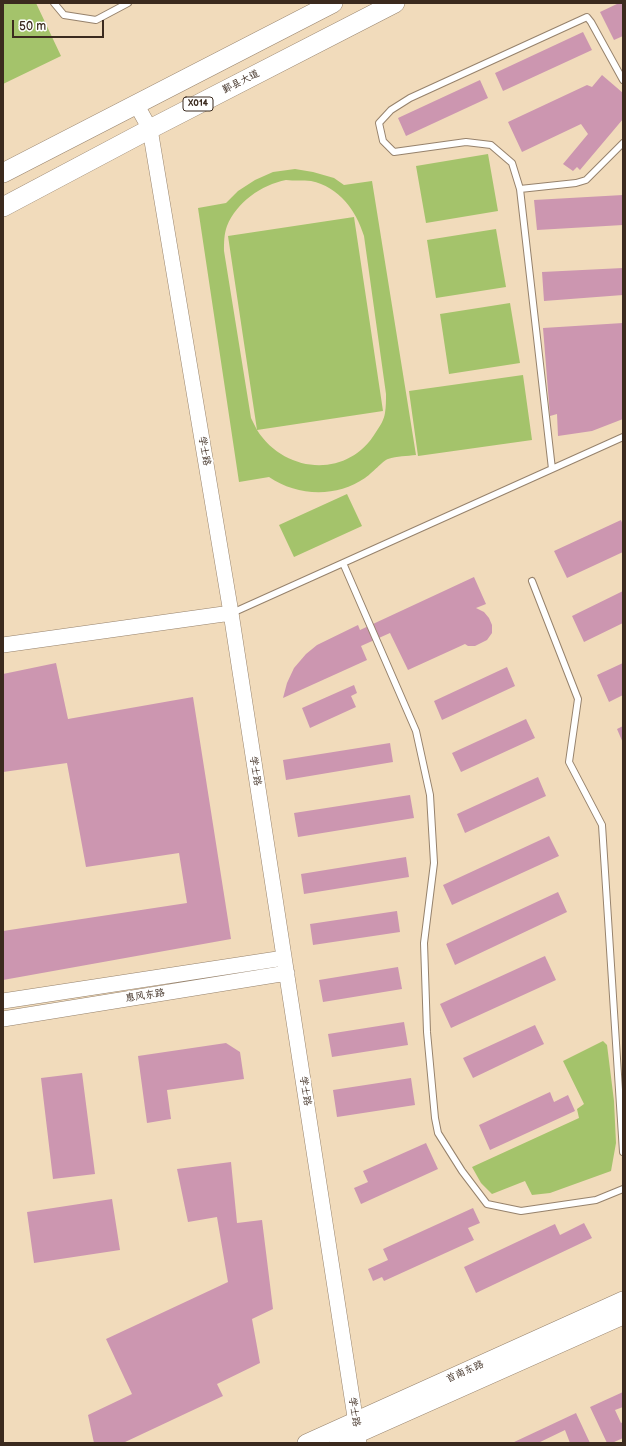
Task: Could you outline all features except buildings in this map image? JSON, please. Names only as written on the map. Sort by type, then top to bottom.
[{"type":"main road","points":[[3,173],[333,3]]},
{"type":"main road","name":"鄞县大道","points":[[3,207],[150,129],[395,3]]},
{"type":"main road","name":"首南东路","points":[[338,1443],[623,1300]]},
{"type":"main road","name":"首南东路","points":[[306,1443],[357,1433],[623,1316]]},
{"type":"street","name":"学士路","points":[[136,104],[150,129],[231,613],[357,1433]]},
{"type":"street","points":[[3,645],[231,613]]},
{"type":"street","name":"惠风东路","points":[[3,1001],[284,958]]},
{"type":"street","name":"惠风东路","points":[[3,1019],[287,973]]},
{"type":"lane","points":[[54,3],[64,15],[96,20],[128,3]]},
{"type":"lane","points":[[552,469],[520,189],[512,163],[491,145],[466,142],[394,152],[382,141],[379,123],[391,110],[410,98],[586,17],[591,22],[623,80]]},
{"type":"lane","points":[[520,189],[576,183],[586,180],[623,143]]},
{"type":"lane","points":[[231,613],[623,437]]},
{"type":"lane","points":[[343,563],[416,731],[430,795],[434,863],[424,943],[427,1032],[435,1118],[438,1133],[462,1171],[487,1204],[521,1211],[596,1200],[623,1189]]},
{"type":"lane","points":[[532,581],[578,699],[569,762],[602,825],[623,1152]]},
{"type":"green space","points":[[36,3],[61,56],[3,84],[3,4]]},
{"type":"green space","points":[[488,154],[498,211],[426,223],[416,166]]},
{"type":"green space","points":[[295,169],[313,172],[334,178],[344,185],[372,181],[416,455],[388,459],[367,476],[342,489],[317,492],[304,491],[292,488],[269,477],[239,482],[198,208],[226,203],[238,191],[255,180],[273,172]],"holes":[[[286,180],[311,181],[330,188],[338,194],[351,209],[361,226],[364,236],[386,394],[384,416],[382,423],[364,447],[350,458],[333,464],[316,465],[300,462],[283,455],[269,445],[257,430],[251,418],[224,251],[226,229],[231,217],[237,209],[243,202],[259,190],[277,182]]]},
{"type":"green space","points":[[354,217],[383,411],[257,430],[228,236]]},
{"type":"green space","points":[[496,229],[506,287],[436,298],[427,240]]},
{"type":"green space","points":[[510,303],[520,363],[449,374],[440,314]]},
{"type":"green space","points":[[523,375],[532,440],[418,456],[409,391]]},
{"type":"green space","points":[[347,494],[362,526],[294,557],[279,525]]},
{"type":"green space","points":[[603,1041],[607,1045],[614,1101],[616,1143],[611,1171],[550,1193],[532,1195],[525,1181],[492,1194],[481,1183],[472,1167],[579,1118],[577,1109],[584,1104],[563,1061]]}]
